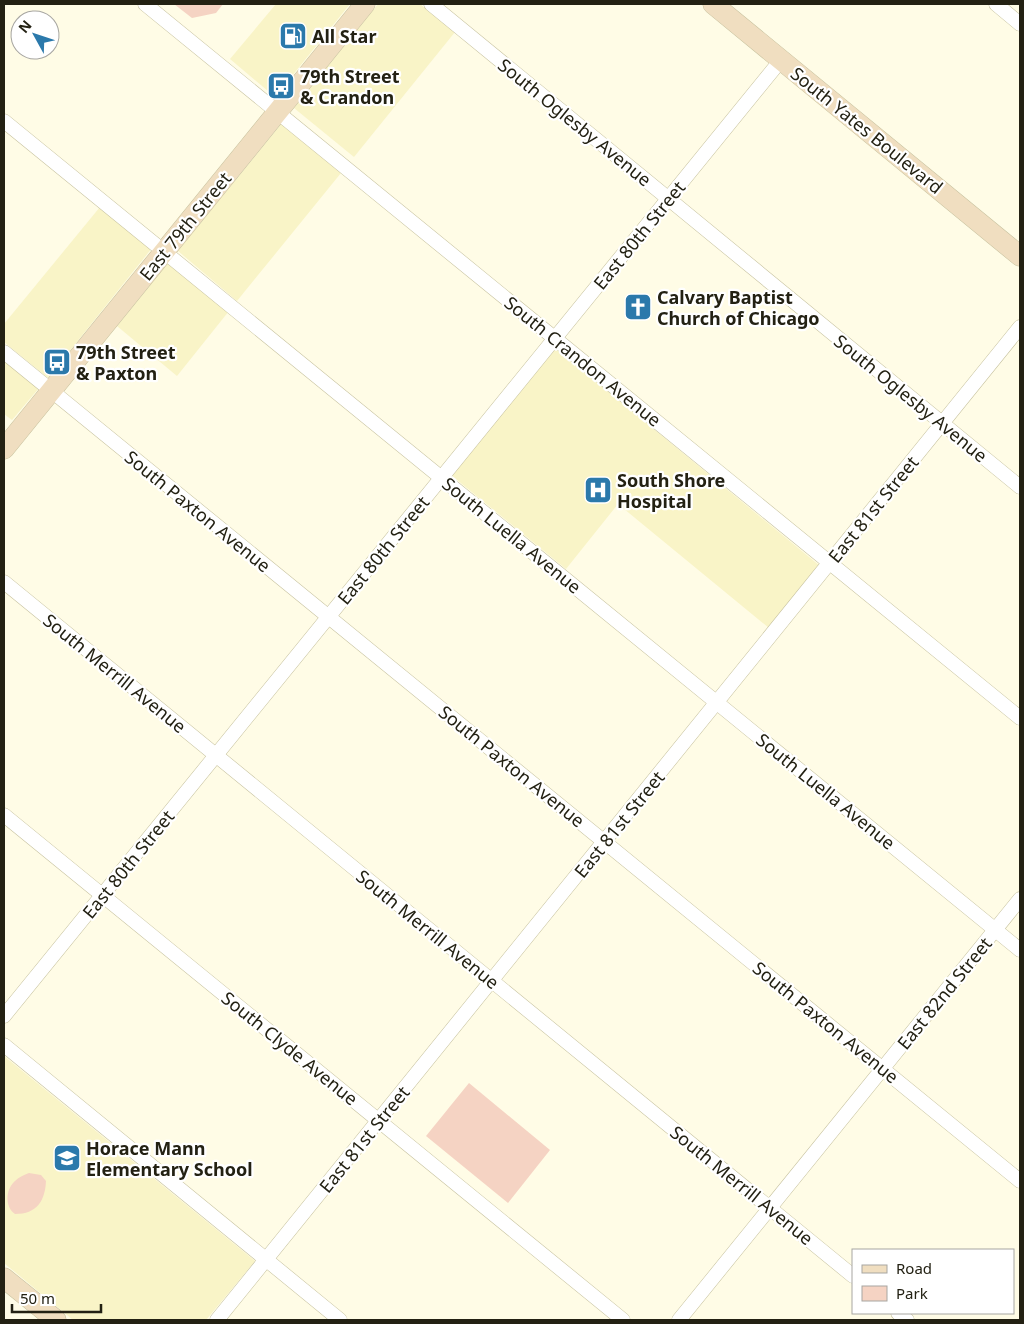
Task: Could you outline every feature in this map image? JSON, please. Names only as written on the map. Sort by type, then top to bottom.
[{"type":"main road","name":"East 79th Street","points":[[4,449],[365,4]]},
{"type":"main road","name":"South Yates Boulevard","points":[[713,4],[1020,256]]},
{"type":"main road","points":[[4,1278],[56,1320]]},
{"type":"street","name":"South Crandon Avenue","points":[[146,4],[1020,718]]},
{"type":"street","name":"South Oglesby Avenue","points":[[431,4],[1020,487]]},
{"type":"street","points":[[996,4],[1020,24]]},
{"type":"street","name":"East 80th Street","points":[[4,1016],[781,60]]},
{"type":"street","name":"South Luella Avenue","points":[[4,121],[1020,950]]},
{"type":"street","name":"East 81st Street","points":[[217,1320],[1020,327]]},
{"type":"street","name":"South Paxton Avenue","points":[[4,352],[1020,1180]]},
{"type":"street","name":"South Merrill Avenue","points":[[4,582],[852,1275]]},
{"type":"street","name":"South Clyde Avenue","points":[[4,815],[623,1320]]},
{"type":"street","name":"East 82nd Street","points":[[679,1320],[1020,898]]},
{"type":"street","points":[[4,1045],[340,1320]]},
{"type":"shaded area","points":[[276,4],[350,4],[275,97],[230,59]]},
{"type":"shaded area","points":[[378,4],[420,4],[455,32],[354,157],[294,108]]},
{"type":"shaded area","points":[[282,123],[341,173],[237,301],[178,251]]},
{"type":"shaded area","points":[[100,207],[152,248],[48,378],[4,342],[4,324]]},
{"type":"shaded area","points":[[169,262],[229,311],[177,376],[117,326]]},
{"type":"shaded area","name":"South Shore Hospital","points":[[554,347],[820,566],[769,628],[618,504],[566,569],[451,475]]},
{"type":"shaded area","points":[[4,359],[39,388],[12,420],[4,414]]},
{"type":"shaded area","name":"Horace Mann Elementary School","points":[[4,1056],[255,1261],[206,1320],[73,1320],[4,1263]]},
{"type":"green space","points":[[174,4],[223,4],[216,13],[192,18]]},
{"type":"green space","points":[[469,1083],[550,1150],[508,1203],[426,1136]]},
{"type":"green space","points":[[29,1173],[41,1175],[46,1181],[44,1195],[34,1209],[29,1212],[15,1214],[8,1203],[9,1189],[22,1176]]},
{"type":"place","name":"All Star","points":[[293,36]]},
{"type":"place","name":"79th Street & Crandon","points":[[281,86]]},
{"type":"place","name":"Calvary Baptist Church of Chicago","points":[[638,307]]},
{"type":"place","name":"79th Street & Paxton","points":[[57,362]]},
{"type":"place","name":"South Shore Hospital","points":[[598,490]]},
{"type":"place","name":"Horace Mann Elementary School","points":[[67,1158]]}]
